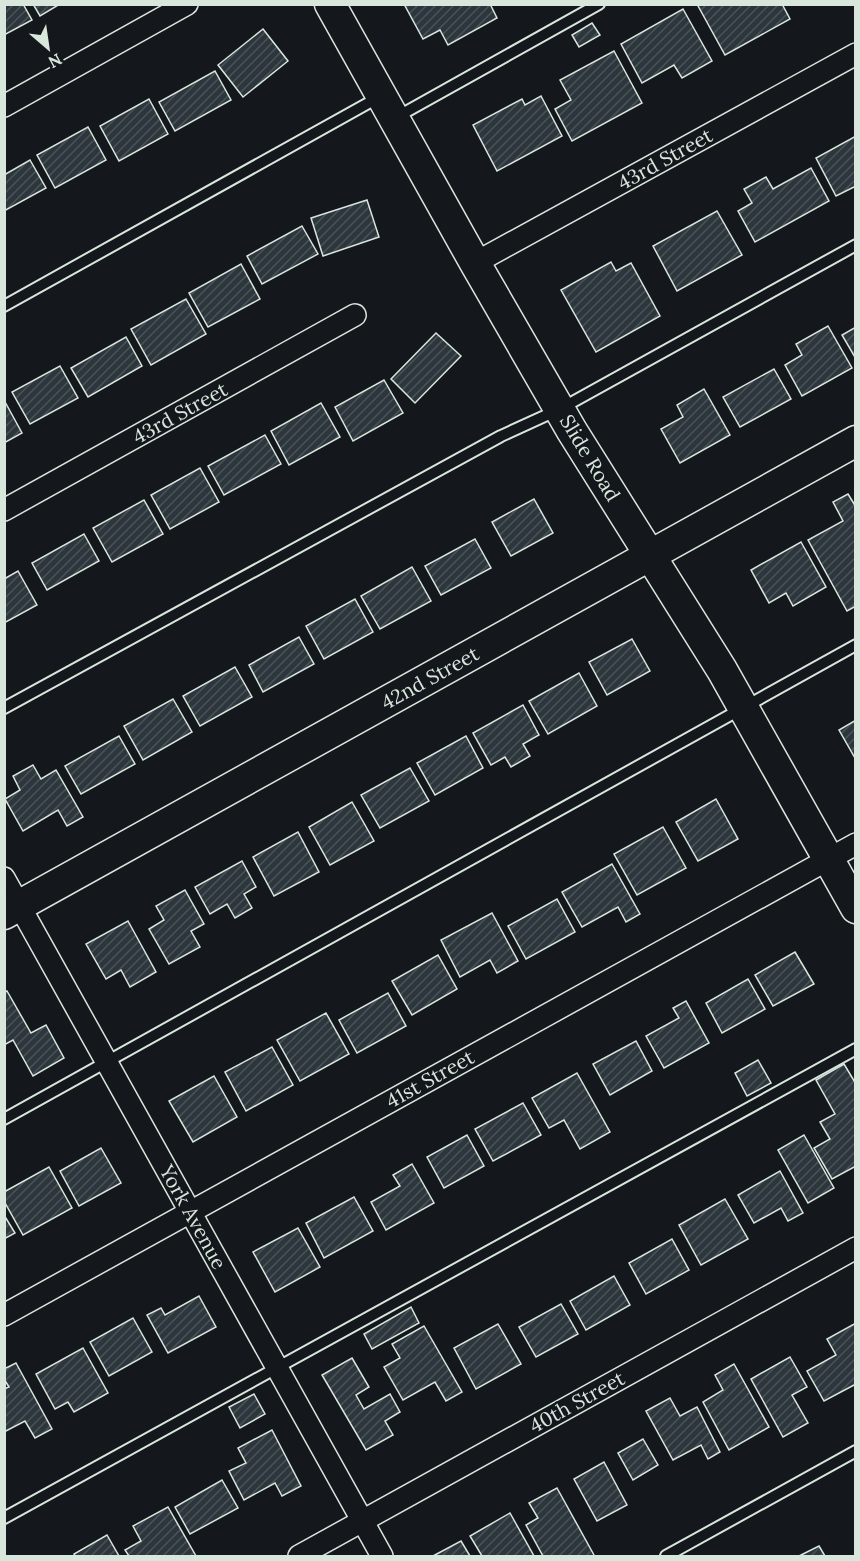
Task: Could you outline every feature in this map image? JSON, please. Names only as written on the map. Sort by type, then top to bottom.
[{"type":"main road","name":"Slide Road","points":[[330,4],[475,263],[560,409],[743,708],[855,908]]},
{"type":"main road","name":"42nd Street","points":[[12,910],[855,441]]},
{"type":"street","points":[[4,105],[187,4]]},
{"type":"street","name":"43rd Street","points":[[475,263],[855,54]]},
{"type":"street","name":"43rd Street","points":[[4,510],[355,315]]},
{"type":"street","name":"41st Street","points":[[4,1315],[855,844]]},
{"type":"street","name":"York Avenue","points":[[4,878],[12,910],[107,1062],[382,1557]]},
{"type":"street","name":"40th Street","points":[[299,1557],[855,1248]]},
{"type":"lane","points":[[4,306],[387,107],[599,4]]},
{"type":"lane","points":[[4,708],[501,436],[560,409],[855,245]]},
{"type":"lane","points":[[4,1119],[855,645]]},
{"type":"lane","points":[[4,1518],[855,1049]]},
{"type":"lane","points":[[666,1557],[855,1451]]},
{"type":"building","points":[[4,4],[23,4],[32,20],[4,35]]},
{"type":"building","points":[[33,4],[60,4],[40,16]]},
{"type":"building","points":[[404,4],[490,4],[497,18],[448,45],[440,30],[423,39]]},
{"type":"building","points":[[697,4],[782,4],[790,19],[725,55]]},
{"type":"building","points":[[683,9],[712,61],[682,78],[674,65],[642,83],[621,44]]},
{"type":"building","points":[[592,23],[600,35],[579,47],[572,35]]},
{"type":"building","points":[[263,29],[288,61],[243,97],[218,65]]},
{"type":"building","points":[[614,51],[642,103],[572,141],[555,109],[571,100],[560,80]]},
{"type":"building","points":[[215,71],[231,100],[175,131],[159,102]]},
{"type":"building","points":[[541,96],[562,136],[497,171],[473,125],[522,99],[525,105]]},
{"type":"building","points":[[149,99],[168,134],[119,161],[100,126]]},
{"type":"building","points":[[88,127],[106,160],[55,188],[37,155]]},
{"type":"building","points":[[856,136],[856,186],[836,196],[816,158]]},
{"type":"building","points":[[30,160],[46,188],[4,211],[4,175]]},
{"type":"building","points":[[811,168],[829,201],[755,242],[738,211],[752,203],[744,189],[766,177],[773,189]]},
{"type":"building","points":[[367,200],[379,237],[323,256],[311,218]]},
{"type":"building","points":[[717,211],[742,255],[677,291],[653,246]]},
{"type":"building","points":[[302,226],[318,254],[262,284],[247,256]]},
{"type":"building","points":[[611,262],[616,271],[631,263],[660,316],[596,352],[561,290]]},
{"type":"building","points":[[241,264],[260,299],[208,327],[189,293]]},
{"type":"building","points":[[186,299],[206,334],[151,365],[131,329]]},
{"type":"building","points":[[828,326],[852,368],[802,396],[785,365],[802,355],[796,344]]},
{"type":"building","points":[[856,327],[856,359],[842,335]]},
{"type":"building","points":[[436,333],[461,356],[415,403],[391,379]]},
{"type":"building","points":[[126,337],[142,366],[88,397],[71,368]]},
{"type":"building","points":[[60,366],[78,398],[30,424],[12,392]]},
{"type":"building","points":[[774,369],[791,399],[740,427],[723,397]]},
{"type":"building","points":[[384,380],[403,413],[353,441],[335,407]]},
{"type":"building","points":[[704,389],[730,435],[680,463],[661,429],[683,417],[677,405]]},
{"type":"building","points":[[4,400],[22,433],[4,443]]},
{"type":"building","points":[[321,403],[340,437],[289,465],[271,431]]},
{"type":"building","points":[[265,435],[281,464],[224,495],[208,466]]},
{"type":"building","points":[[200,468],[219,502],[170,529],[151,495]]},
{"type":"building","points":[[848,494],[856,507],[856,606],[847,611],[808,540],[843,521],[833,502]]},
{"type":"building","points":[[534,499],[553,533],[511,556],[492,522]]},
{"type":"building","points":[[144,500],[163,534],[112,562],[93,528]]},
{"type":"building","points":[[84,534],[99,561],[47,590],[32,563]]},
{"type":"building","points":[[475,539],[491,568],[441,595],[425,566]]},
{"type":"building","points":[[801,542],[826,587],[793,606],[786,593],[769,603],[751,570]]},
{"type":"building","points":[[412,567],[431,601],[380,629],[361,596]]},
{"type":"building","points":[[18,571],[37,605],[4,623],[4,579]]},
{"type":"building","points":[[355,599],[373,632],[324,659],[306,626]]},
{"type":"building","points":[[299,637],[314,664],[263,692],[249,665]]},
{"type":"building","points":[[632,639],[650,671],[607,695],[589,662]]},
{"type":"building","points":[[235,667],[252,697],[200,726],[183,696]]},
{"type":"building","points":[[579,673],[597,706],[548,734],[529,701]]},
{"type":"building","points":[[173,699],[192,732],[143,760],[124,726]]},
{"type":"building","points":[[523,705],[539,735],[523,744],[530,756],[511,767],[505,757],[491,765],[473,733]]},
{"type":"building","points":[[856,720],[856,757],[855,758],[839,730]]},
{"type":"building","points":[[119,736],[135,764],[81,794],[65,766]]},
{"type":"building","points":[[466,736],[483,768],[435,795],[417,763]]},
{"type":"building","points":[[33,765],[41,779],[56,770],[83,817],[67,826],[58,810],[23,831],[5,799],[20,790],[13,776]]},
{"type":"building","points":[[410,768],[429,801],[380,828],[361,795]]},
{"type":"building","points":[[716,799],[738,839],[698,861],[676,822]]},
{"type":"building","points":[[352,802],[374,841],[330,865],[309,827]]},
{"type":"building","points":[[663,827],[686,868],[637,895],[614,854]]},
{"type":"building","points":[[298,832],[319,872],[274,896],[253,857]]},
{"type":"building","points":[[242,861],[256,887],[244,894],[252,908],[235,918],[227,904],[210,914],[195,887]]},
{"type":"building","points":[[612,864],[640,914],[626,922],[618,907],[582,927],[562,892]]},
{"type":"building","points":[[185,890],[204,924],[191,931],[200,947],[169,964],[149,929],[164,920],[156,906]]},
{"type":"building","points":[[557,899],[575,932],[526,959],[508,926]]},
{"type":"building","points":[[492,913],[518,961],[497,973],[490,960],[460,977],[441,940]]},
{"type":"building","points":[[128,921],[156,972],[130,987],[121,970],[106,979],[86,944]]},
{"type":"building","points":[[795,952],[814,984],[773,1006],[755,975]]},
{"type":"building","points":[[438,955],[457,989],[412,1015],[392,981]]},
{"type":"building","points":[[748,979],[765,1009],[722,1033],[706,1003]]},
{"type":"building","points":[[7,991],[31,1033],[46,1025],[64,1058],[33,1076],[13,1040],[4,1045],[4,992]]},
{"type":"building","points":[[388,993],[406,1026],[357,1053],[339,1020]]},
{"type":"building","points":[[686,1001],[709,1043],[664,1068],[646,1036],[679,1018],[673,1008]]},
{"type":"building","points":[[326,1013],[349,1054],[300,1081],[277,1040]]},
{"type":"building","points":[[636,1041],[652,1071],[610,1095],[593,1064]]},
{"type":"building","points":[[272,1047],[293,1085],[246,1111],[225,1072]]},
{"type":"building","points":[[758,1060],[771,1083],[747,1096],[735,1073]]},
{"type":"building","points":[[844,1064],[856,1084],[856,1166],[832,1179],[814,1148],[830,1139],[820,1122],[835,1114],[816,1080]]},
{"type":"building","points":[[577,1073],[610,1132],[580,1149],[564,1120],[549,1128],[532,1098]]},
{"type":"building","points":[[214,1076],[237,1117],[193,1142],[169,1101]]},
{"type":"building","points":[[523,1103],[541,1135],[493,1161],[475,1129]]},
{"type":"building","points":[[467,1135],[484,1166],[444,1188],[427,1157]]},
{"type":"building","points":[[804,1135],[834,1188],[808,1203],[778,1150]]},
{"type":"building","points":[[101,1148],[121,1183],[79,1206],[60,1171]]},
{"type":"building","points":[[412,1164],[434,1203],[386,1230],[371,1202],[400,1186],[393,1175]]},
{"type":"building","points":[[49,1167],[72,1208],[23,1235],[4,1201],[4,1192]]},
{"type":"building","points":[[780,1171],[803,1213],[788,1221],[781,1208],[754,1223],[738,1195]]},
{"type":"building","points":[[354,1197],[373,1231],[324,1258],[306,1223]]},
{"type":"building","points":[[725,1199],[748,1239],[701,1265],[679,1225]]},
{"type":"building","points":[[4,1215],[15,1233],[4,1239]]},
{"type":"building","points":[[298,1228],[320,1267],[275,1292],[253,1252]]},
{"type":"building","points":[[672,1239],[689,1270],[646,1294],[629,1263]]},
{"type":"building","points":[[614,1276],[630,1305],[586,1330],[570,1301]]},
{"type":"building","points":[[199,1296],[216,1327],[168,1353],[147,1315],[161,1308],[165,1315]]},
{"type":"building","points":[[561,1304],[578,1334],[536,1357],[519,1327]]},
{"type":"building","points":[[411,1307],[419,1323],[372,1349],[364,1334]]},
{"type":"building","points":[[133,1318],[152,1352],[109,1376],[90,1342]]},
{"type":"building","points":[[856,1323],[856,1384],[824,1401],[807,1371],[836,1355],[827,1339]]},
{"type":"building","points":[[498,1324],[521,1364],[476,1389],[454,1348]]},
{"type":"building","points":[[424,1326],[462,1392],[446,1401],[435,1382],[403,1400],[384,1367],[400,1358],[392,1344]]},
{"type":"building","points":[[83,1348],[108,1393],[74,1412],[68,1402],[55,1409],[36,1374]]},
{"type":"building","points":[[790,1357],[807,1387],[792,1395],[808,1423],[783,1437],[751,1379]]},
{"type":"building","points":[[352,1358],[369,1387],[356,1395],[364,1409],[390,1394],[400,1412],[385,1421],[393,1435],[366,1450],[322,1375]]},
{"type":"building","points":[[16,1363],[52,1429],[35,1438],[25,1421],[4,1432],[4,1389],[9,1387],[4,1379],[4,1369]]},
{"type":"building","points":[[734,1364],[769,1427],[729,1450],[703,1402],[723,1390],[715,1375]]},
{"type":"building","points":[[254,1394],[265,1414],[240,1428],[229,1407]]},
{"type":"building","points":[[670,1398],[680,1416],[697,1407],[720,1452],[708,1459],[701,1445],[673,1460],[646,1411]]},
{"type":"building","points":[[272,1430],[301,1486],[282,1496],[275,1483],[244,1500],[229,1471],[246,1463],[238,1448]]},
{"type":"building","points":[[643,1439],[658,1465],[633,1480],[618,1453]]},
{"type":"building","points":[[604,1462],[627,1505],[597,1521],[574,1479]]},
{"type":"building","points":[[222,1480],[238,1508],[190,1534],[175,1507]]},
{"type":"building","points":[[557,1488],[593,1556],[543,1556],[526,1525],[538,1518],[529,1503]]},
{"type":"building","points":[[168,1507],[196,1556],[129,1556],[125,1550],[141,1541],[133,1526]]},
{"type":"building","points":[[510,1513],[534,1556],[482,1556],[470,1536]]},
{"type":"building","points":[[107,1535],[119,1556],[75,1556],[74,1554]]},
{"type":"building","points":[[461,1541],[470,1556],[433,1556]]},
{"type":"building","points":[[819,1546],[825,1556],[799,1556]]}]
